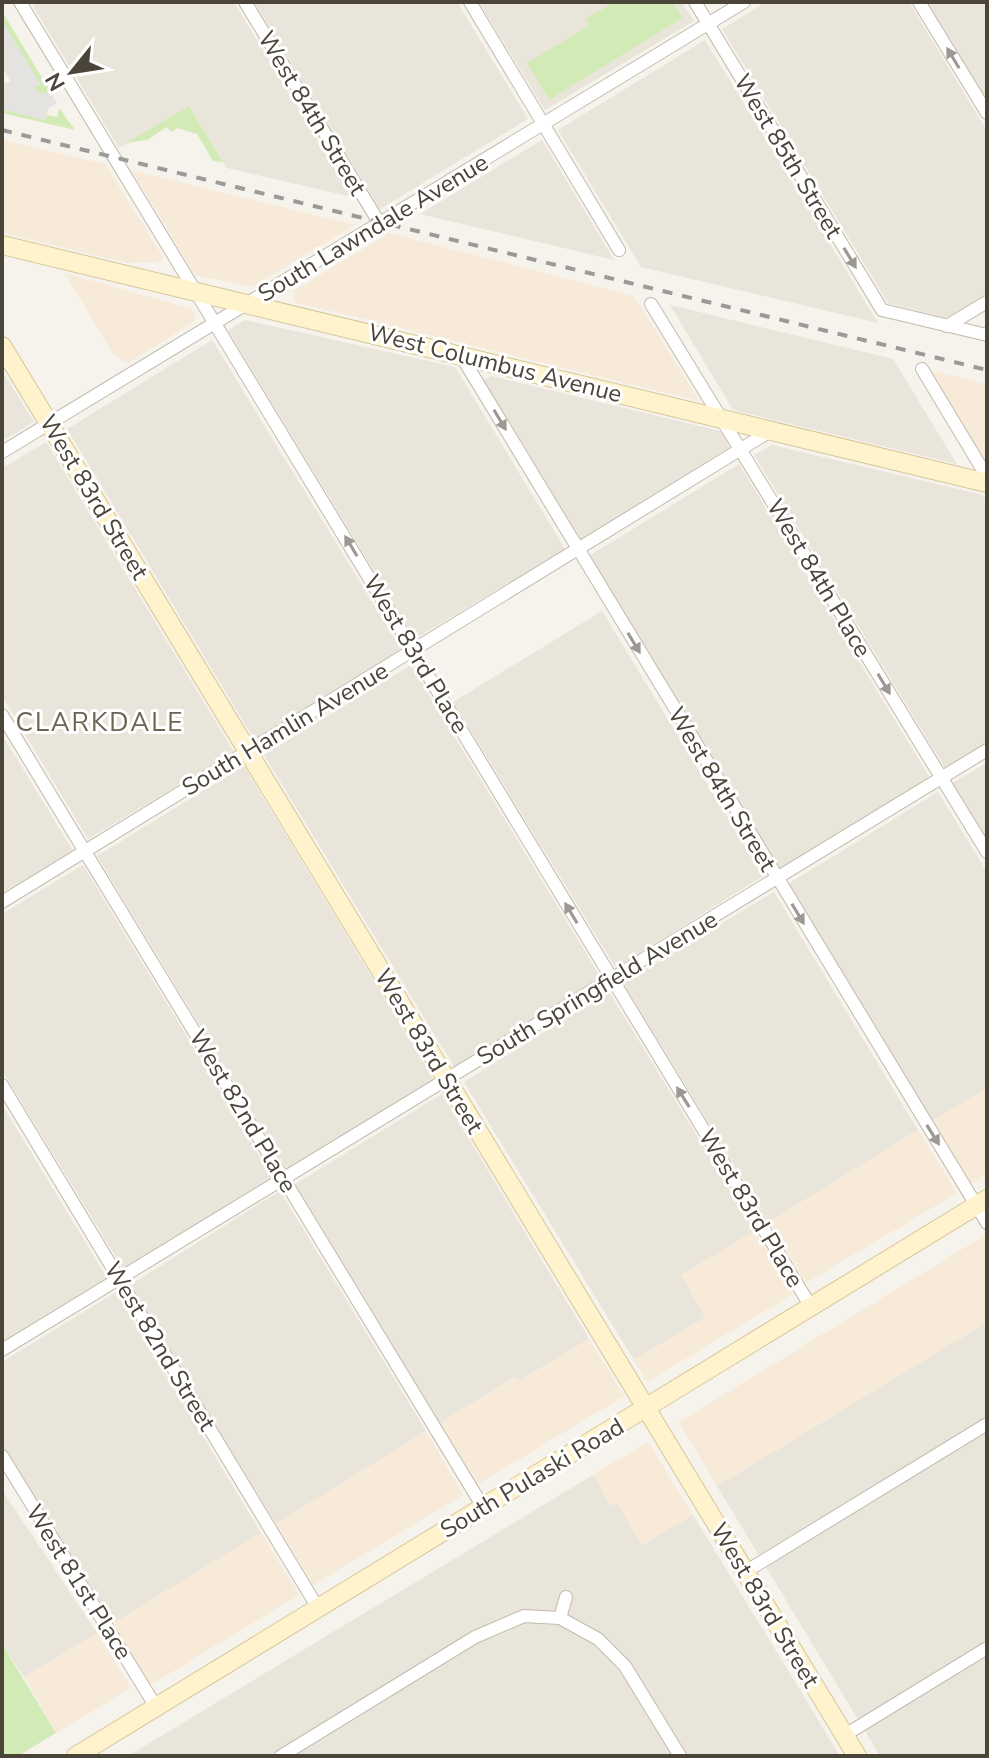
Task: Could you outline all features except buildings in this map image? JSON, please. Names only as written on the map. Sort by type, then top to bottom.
[{"type":"main road","name":"West Columbus Avenue","points":[[2,245],[987,480]]},
{"type":"main road","name":"West 83rd Street","points":[[2,346],[857,1756]]},
{"type":"main road","name":"South Pulaski Road","points":[[76,1756],[982,1202]]},
{"type":"street","name":"West 83rd Place","points":[[20,2],[811,1307]]},
{"type":"street","name":"West 84th Street","points":[[245,2],[380,224]]},
{"type":"street","points":[[470,2],[619,250]]},
{"type":"street","name":"West 85th Street","points":[[695,2],[882,310],[947,326]]},
{"type":"street","name":"South Lawndale Avenue","points":[[2,452],[744,2]]},
{"type":"street","points":[[919,2],[987,113]]},
{"type":"street","points":[[947,326],[987,302]]},
{"type":"street","name":"West 84th Place","points":[[651,304],[987,852]]},
{"type":"street","points":[[947,326],[987,335]]},
{"type":"street","name":"West 84th Street","points":[[460,354],[777,879],[982,1202],[987,1223]]},
{"type":"street","points":[[922,369],[987,480]]},
{"type":"street","name":"South Hamlin Avenue","points":[[2,902],[772,430]]},
{"type":"street","name":"West 82nd Place","points":[[2,715],[483,1507]]},
{"type":"street","name":"South Springfield Avenue","points":[[2,1350],[987,750]]},
{"type":"street","name":"West 82nd Street","points":[[2,1085],[318,1608]]},
{"type":"street","points":[[745,1572],[987,1424]]},
{"type":"street","name":"West 81st Place","points":[[2,1456],[156,1707]]},
{"type":"street","points":[[560,1618],[566,1597]]},
{"type":"street","points":[[281,1756],[475,1637],[524,1616],[560,1618],[598,1639],[625,1666],[680,1756]]},
{"type":"street","points":[[845,1735],[987,1648]]},
{"type":"shaded area","points":[[40,2],[234,2],[352,197],[227,168],[189,106],[119,148],[33,6]]},
{"type":"shaded area","points":[[254,2],[457,2],[528,119],[380,209]]},
{"type":"shaded area","points":[[479,2],[682,2],[694,21],[545,110]]},
{"type":"shaded area","points":[[766,2],[909,2],[987,131],[987,295],[947,318],[888,303],[722,29]]},
{"type":"shaded area","points":[[927,2],[987,2],[987,100]]},
{"type":"shaded area","points":[[5,26],[40,83],[33,89],[41,94],[50,91],[57,103],[49,108],[45,120],[2,109],[2,84],[11,82],[2,67],[2,27]]},
{"type":"shaded area","points":[[705,40],[878,323],[641,267],[558,130]]},
{"type":"shaded area","points":[[2,140],[105,164],[163,257],[160,262],[128,263],[2,233]]},
{"type":"shaded area","points":[[542,140],[614,260],[420,214]]},
{"type":"shaded area","points":[[132,171],[355,225],[252,287],[195,275]]},
{"type":"shaded area","points":[[389,233],[634,296],[699,401],[294,302],[294,291]]},
{"type":"shaded area","points":[[65,273],[192,309],[196,320],[127,364],[112,352]]},
{"type":"shaded area","points":[[670,305],[893,359],[957,464],[733,410]]},
{"type":"shaded area","points":[[245,320],[455,367],[565,549],[415,639],[228,330]]},
{"type":"shaded area","points":[[212,340],[401,649],[254,739],[67,429]]},
{"type":"shaded area","points":[[929,370],[987,384],[987,466]]},
{"type":"shaded area","points":[[2,371],[34,422],[2,441]]},
{"type":"shaded area","points":[[491,376],[720,431],[731,450],[581,540],[483,381]]},
{"type":"shaded area","points":[[46,442],[234,752],[88,839],[2,696],[2,468]]},
{"type":"shaded area","points":[[772,445],[983,495],[987,501],[987,742],[945,768],[754,455]]},
{"type":"shaded area","points":[[739,464],[930,778],[779,869],[589,556]]},
{"type":"shaded area","points":[[602,611],[763,876],[616,968],[453,702]]},
{"type":"shaded area","points":[[411,665],[601,978],[455,1068],[264,755]]},
{"type":"shaded area","points":[[2,735],[73,851],[2,893]]},
{"type":"shaded area","points":[[987,763],[987,840],[952,783]]},
{"type":"shaded area","points":[[244,766],[434,1080],[287,1169],[97,856]]},
{"type":"shaded area","points":[[938,792],[987,872],[987,1088],[933,1121],[788,884]]},
{"type":"shaded area","points":[[83,865],[272,1177],[123,1269],[2,1070],[2,914]]},
{"type":"shaded area","points":[[774,892],[918,1130],[769,1222],[623,983]]},
{"type":"shaded area","points":[[609,992],[755,1231],[681,1275],[706,1317],[634,1360],[464,1082]]},
{"type":"shaded area","points":[[987,1088],[987,1174],[971,1184],[933,1121]]},
{"type":"shaded area","points":[[442,1094],[589,1339],[519,1381],[515,1377],[440,1423],[295,1184]]},
{"type":"shaded area","points":[[2,1105],[107,1278],[2,1342]]},
{"type":"shaded area","points":[[918,1130],[957,1193],[806,1283],[769,1222]]},
{"type":"shaded area","points":[[280,1191],[426,1431],[276,1524],[130,1285]]},
{"type":"shaded area","points":[[755,1231],[793,1294],[647,1382],[634,1360],[706,1317],[681,1275]]},
{"type":"shaded area","points":[[987,1234],[987,1322],[717,1486],[679,1422]]},
{"type":"shaded area","points":[[116,1292],[261,1533],[112,1624],[2,1445],[2,1362]]},
{"type":"shaded area","points":[[987,1322],[987,1756],[880,1756],[717,1486]]},
{"type":"shaded area","points":[[589,1339],[624,1396],[478,1484],[440,1423],[516,1377],[519,1381]]},
{"type":"shaded area","points":[[426,1431],[463,1495],[313,1585],[276,1524]]},
{"type":"shaded area","points":[[648,1442],[693,1515],[642,1545],[617,1503],[611,1506],[593,1475]]},
{"type":"shaded area","points":[[593,1475],[611,1505],[617,1503],[642,1545],[693,1515],[840,1756],[128,1756]]},
{"type":"shaded area","points":[[2,1490],[97,1633],[24,1677],[2,1644]]},
{"type":"shaded area","points":[[261,1533],[299,1595],[149,1686],[112,1624]]},
{"type":"shaded area","points":[[97,1633],[131,1688],[56,1733],[24,1677]]},
{"type":"green space","points":[[614,2],[672,2],[682,18],[549,100],[527,63],[589,26],[586,19]]},
{"type":"green space","points":[[2,11],[50,91],[41,94],[33,88],[40,84],[5,26],[2,27]]},
{"type":"green space","points":[[189,106],[223,162],[213,161],[197,134],[177,128],[171,132],[167,127],[147,140],[126,143]]},
{"type":"green space","points":[[59,108],[75,130],[2,113],[2,109],[45,120],[47,115],[57,117]]},
{"type":"green space","points":[[2,1644],[56,1733],[18,1756],[2,1756]]},
{"type":"railway","points":[[2,130],[987,370]]},
{"type":"district","name":"CLARKDALE","points":[[100,722]]}]
